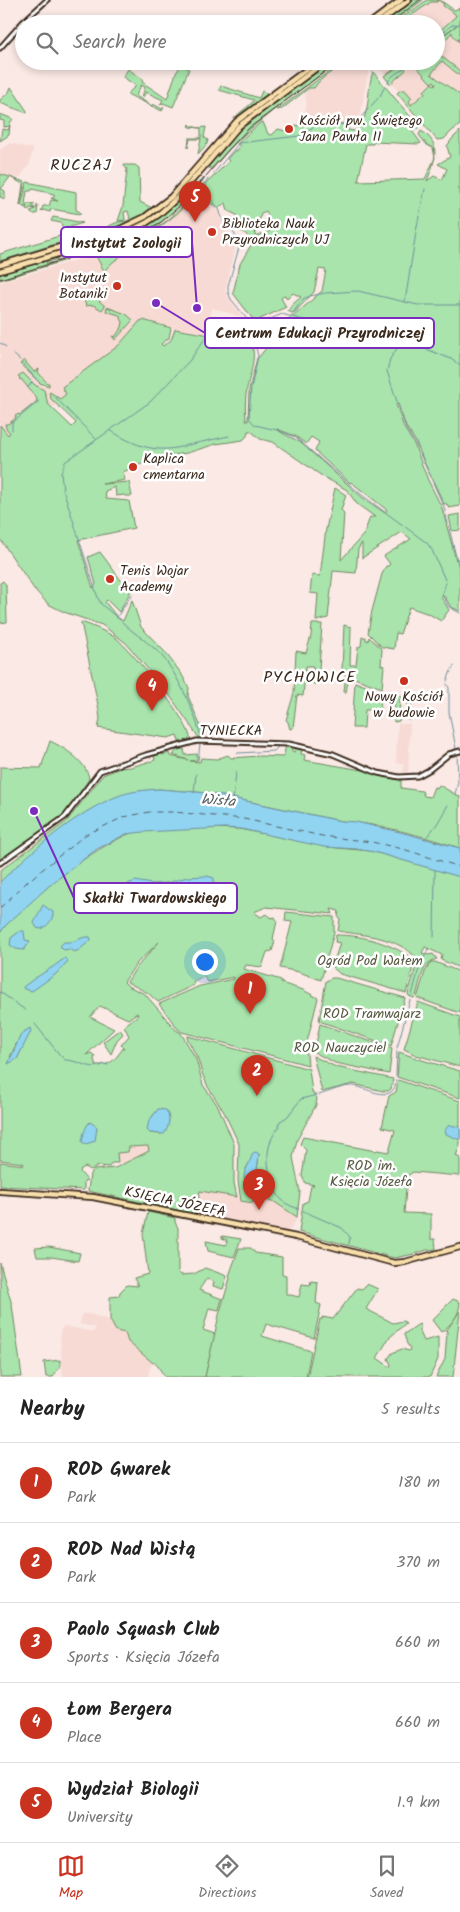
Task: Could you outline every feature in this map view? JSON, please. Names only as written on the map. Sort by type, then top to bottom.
[{"type":"main road","points":[[381,15],[401,0]]},
{"type":"main road","points":[[389,15],[410,0]]},
{"type":"main road","points":[[0,265],[139,221],[163,204],[237,121],[306,70]]},
{"type":"main road","points":[[0,270],[133,230],[158,215],[176,199],[239,126],[314,70]]},
{"type":"main road","name":"KSIĘCIA JÓZEFA","points":[[0,1191],[93,1197],[298,1238],[394,1263],[405,1262],[460,1247]]},
{"type":"street","points":[[31,15],[47,0]]},
{"type":"street","points":[[0,48],[15,32]]},
{"type":"street","name":"TYNIECKA","points":[[0,863],[65,817],[100,771],[146,755],[196,741],[289,744],[333,754],[378,773],[399,777],[418,776],[449,754],[460,751]]},
{"type":"shaded area","points":[[431,0],[439,0],[460,15],[460,95],[441,80],[413,109],[380,70],[445,70],[445,15],[410,15]]},
{"type":"shaded area","points":[[331,70],[368,70],[360,117],[356,122],[349,125],[303,119],[307,104],[305,95],[310,85]]},
{"type":"shaded area","points":[[10,143],[33,149],[29,165],[19,178],[0,174],[0,150]]},
{"type":"shaded area","points":[[203,184],[217,207],[223,223],[237,243],[225,291],[242,317],[212,308],[206,333],[177,329],[149,321],[57,405],[0,440],[0,282],[87,257],[142,238],[165,225]]},
{"type":"shaded area","points":[[398,724],[410,724],[408,773],[403,772],[404,765],[396,762]]},
{"type":"shaded area","points":[[148,1146],[149,1151],[121,1166],[118,1163],[117,1153],[128,1152],[128,1147]]},
{"type":"shaded area","points":[[200,1191],[239,1197],[241,1201],[253,1203],[254,1198],[273,1201],[297,1217],[297,1219],[288,1232],[196,1214]]},
{"type":"shaded area","points":[[82,1314],[89,1314],[109,1320],[116,1331],[124,1334],[128,1342],[153,1364],[150,1367],[148,1377],[63,1377],[60,1333],[63,1326],[94,1332],[95,1327],[80,1324]]},
{"type":"green space","points":[[412,0],[423,0],[403,15],[392,15]]},
{"type":"green space","points":[[427,0],[438,0],[437,2],[431,2],[412,15],[406,15]]},
{"type":"green space","points":[[438,0],[454,10],[460,8],[460,37],[458,40],[460,43],[452,32],[445,40],[445,34],[457,25],[445,34],[445,26],[456,16],[443,6],[444,4]]},
{"type":"green space","points":[[445,59],[460,71],[460,76],[445,64]]},
{"type":"green space","points":[[127,70],[143,79],[142,82],[167,99],[178,70],[189,70],[173,107],[163,103],[160,105],[163,100],[146,92],[142,97],[145,87],[141,85],[136,96],[152,106],[153,104],[162,109],[164,107],[162,111],[127,94],[136,86],[123,77]]},
{"type":"green space","points":[[319,70],[328,70],[256,124],[212,168],[208,168],[209,164],[243,125]]},
{"type":"green space","points":[[331,70],[335,70],[321,80],[314,88],[309,88],[282,109],[277,110]]},
{"type":"green space","points":[[393,70],[406,70],[390,84],[384,76]]},
{"type":"green space","points":[[419,70],[434,70],[431,74],[460,95],[460,125],[444,139],[437,140],[397,93],[405,90],[412,98],[409,101],[411,105],[425,93],[424,91],[432,83],[436,84],[434,81],[431,83]]},
{"type":"green space","points":[[373,72],[419,127],[412,131],[421,143],[373,142],[373,144],[366,144],[358,181],[425,179],[434,160],[427,181],[434,176],[442,180],[447,169],[438,164],[450,157],[447,146],[460,131],[460,187],[458,189],[460,189],[460,506],[449,508],[447,504],[444,504],[416,442],[406,427],[398,404],[396,404],[404,428],[414,444],[428,480],[442,508],[456,560],[460,558],[460,611],[451,607],[444,596],[441,597],[449,610],[441,621],[429,614],[409,607],[400,634],[396,633],[394,649],[382,647],[368,633],[382,574],[386,566],[390,564],[384,556],[411,539],[402,532],[362,558],[362,543],[358,549],[356,573],[333,571],[328,618],[316,621],[318,594],[310,593],[312,575],[320,576],[326,529],[335,488],[346,495],[341,510],[344,513],[341,560],[364,534],[370,517],[375,517],[357,504],[347,490],[322,476],[273,442],[260,439],[251,431],[248,431],[247,436],[243,440],[216,444],[187,453],[155,458],[123,472],[125,480],[102,484],[129,482],[132,496],[116,496],[115,487],[105,491],[106,499],[129,501],[134,528],[78,540],[93,588],[96,584],[88,557],[100,552],[123,583],[131,583],[131,591],[119,612],[107,600],[105,602],[117,617],[123,621],[132,600],[141,627],[164,651],[181,673],[189,688],[188,696],[203,732],[204,738],[199,738],[168,693],[126,643],[102,625],[64,612],[48,604],[34,589],[0,539],[0,425],[8,435],[10,433],[5,424],[8,424],[16,418],[15,416],[20,415],[36,402],[37,399],[22,380],[19,379],[18,376],[23,373],[35,385],[44,390],[48,404],[72,427],[76,423],[51,399],[49,393],[60,399],[66,394],[62,387],[118,346],[143,320],[171,328],[169,338],[161,344],[163,346],[171,340],[175,329],[222,337],[238,335],[249,337],[252,343],[253,356],[245,404],[246,420],[248,421],[249,390],[257,358],[292,315],[295,315],[322,291],[326,270],[319,269],[314,292],[295,312],[288,311],[301,297],[293,293],[287,299],[285,295],[281,298],[286,307],[256,321],[233,293],[240,264],[251,245],[250,239],[245,233],[238,230],[237,215],[228,211],[226,203],[217,208],[199,194],[186,203],[203,184],[210,180],[229,161],[227,159],[240,146],[237,144],[260,123],[263,122],[268,134],[272,135],[278,129],[294,133],[296,125],[303,127],[306,120],[349,125],[348,130],[354,131],[364,119]],"holes":[[[266,211],[268,215],[265,223],[270,231],[255,237],[256,229],[254,226],[257,220],[260,219],[261,213]],[[277,429],[295,436],[306,444],[311,437],[319,442],[315,451],[350,483],[387,510],[385,513],[363,498],[301,443]]]},
{"type":"green space","points":[[221,86],[259,98],[262,91],[268,94],[232,122],[254,100],[219,90]]},
{"type":"green space","points":[[11,87],[27,113],[0,103],[0,100],[9,92]]},
{"type":"green space","points":[[0,114],[13,119],[10,126],[4,127],[4,121],[0,120]]},
{"type":"green space","points":[[10,127],[9,135],[0,141],[2,129],[8,130]]},
{"type":"green space","points":[[206,127],[204,137],[208,140],[207,144],[198,154],[201,139],[190,139],[188,148],[189,138],[201,138],[200,128]]},
{"type":"green space","points":[[421,131],[432,141],[435,156],[433,148],[427,145],[419,135]]},
{"type":"green space","points":[[123,165],[135,165],[139,168],[140,202],[152,208],[122,225],[104,228],[130,219],[128,211],[124,212],[125,220],[118,221],[123,206],[127,169]]},
{"type":"green space","points":[[0,174],[10,177],[1,189],[5,191],[5,199],[0,197]]},
{"type":"green space","points":[[11,177],[25,182],[20,206],[23,184]]},
{"type":"green space","points":[[204,177],[172,213],[153,228],[124,242],[76,256],[76,251],[89,249],[97,244],[128,233],[153,220],[175,202],[198,178],[189,189],[191,191]]},
{"type":"green space","points":[[27,182],[76,192],[76,210],[80,214],[51,209],[50,212],[43,210],[41,212],[43,206],[49,206],[51,200],[58,201],[51,198],[54,198],[54,194],[32,189],[27,191],[25,204],[33,204],[33,208],[37,208],[38,205],[37,214],[32,214],[30,212],[35,209],[30,208],[28,210],[26,209],[27,206],[25,208],[21,205]]},
{"type":"green space","points":[[185,204],[179,212],[113,262],[104,271],[95,254],[149,233],[168,220]]},
{"type":"green space","points":[[53,217],[83,223],[63,229],[61,223],[51,221]]},
{"type":"green space","points":[[81,230],[82,236],[0,261],[0,254],[66,234],[68,239],[70,234]]},
{"type":"green space","points":[[65,256],[46,263],[67,260],[0,280],[0,272]]},
{"type":"green space","points":[[89,292],[105,306],[102,310],[93,305],[86,306],[83,297]]},
{"type":"green space","points":[[107,307],[126,314],[133,320],[115,340],[112,336],[115,337],[123,322],[119,315],[106,311]]},
{"type":"green space","points":[[24,360],[34,372],[39,369],[38,372],[49,383],[49,386],[40,383],[20,364]]},
{"type":"green space","points":[[460,514],[460,530],[452,531],[449,516]]},
{"type":"green space","points":[[3,581],[6,585],[7,622],[0,623],[0,583]]},
{"type":"green space","points":[[81,622],[108,633],[123,645],[147,671],[172,704],[189,732],[190,740],[179,741],[177,735],[168,738],[98,728],[100,719],[98,705]]},
{"type":"green space","points":[[312,624],[322,624],[318,684],[313,684],[313,666],[306,666],[303,696],[297,695],[293,728],[290,729],[286,720],[294,693],[296,651],[306,653]]},
{"type":"green space","points":[[344,625],[351,627],[350,665],[356,665],[358,647],[361,646],[362,637],[366,637],[368,641],[369,637],[382,649],[381,665],[384,666],[382,688],[349,676],[346,692],[344,692],[346,670],[342,669]]},
{"type":"green space","points":[[355,682],[381,692],[380,710],[365,710],[364,728],[352,728]]},
{"type":"green space","points":[[395,696],[412,698],[410,720],[408,720],[408,700],[400,699],[399,721],[394,722]]},
{"type":"green space","points":[[50,741],[62,747],[80,761],[89,779],[64,815],[0,861],[0,767],[41,768]]},
{"type":"green space","points":[[286,746],[292,747],[292,751],[295,752],[295,748],[302,749],[301,754],[305,755],[304,760],[368,771],[401,780],[401,788],[422,791],[424,796],[430,797],[434,787],[437,788],[439,785],[460,797],[460,848],[386,828],[341,821],[208,793],[159,789],[140,791],[117,797],[88,811],[50,839],[0,882],[0,871],[66,822],[103,775],[120,768],[155,760],[154,756],[159,753],[164,755],[169,753],[170,756],[188,760],[173,755],[177,750],[184,749],[185,755],[197,754],[197,760],[190,761],[200,762],[201,758],[217,759],[228,755],[231,758],[283,757]]},
{"type":"green space","points":[[148,826],[239,829],[337,848],[371,851],[460,876],[460,968],[441,960],[442,955],[425,947],[422,953],[433,954],[437,959],[428,964],[425,969],[414,998],[408,994],[418,959],[409,951],[390,941],[338,931],[339,911],[331,909],[333,914],[266,907],[254,912],[261,917],[266,914],[271,918],[275,917],[277,921],[273,939],[275,941],[272,951],[267,952],[262,967],[246,965],[244,969],[281,980],[281,983],[303,990],[318,998],[306,1046],[308,1065],[182,1032],[159,1004],[200,986],[234,979],[234,977],[208,982],[204,977],[193,982],[194,985],[158,1002],[148,993],[127,982],[136,968],[159,942],[136,964],[124,982],[145,994],[176,1030],[181,1033],[196,1059],[203,1085],[218,1106],[234,1144],[234,1183],[237,1197],[200,1191],[196,1214],[88,1191],[90,1174],[94,1170],[115,1168],[149,1151],[148,1146],[129,1147],[128,1152],[117,1153],[118,1163],[112,1163],[109,1167],[99,1166],[91,1170],[85,1167],[81,1169],[80,1172],[87,1180],[84,1181],[84,1190],[0,1186],[0,1162],[24,1165],[23,1163],[0,1160],[0,933],[20,910],[69,870],[105,846]],"holes":[[[100,1006],[128,1019],[137,1013],[138,1015],[124,1026],[129,1036],[121,1045],[124,1047],[115,1058],[110,1063],[96,1065],[95,1056],[91,1053],[86,1055],[114,1029],[90,1017]],[[30,1029],[17,1059],[10,1057],[21,1034]],[[157,1112],[169,1120],[167,1128],[161,1134],[150,1133],[153,1115]]]},
{"type":"green space","points":[[286,912],[334,917],[334,932],[321,980],[280,968],[292,922],[285,921]]},
{"type":"green space","name":"Ogród Pod Wałem","points":[[336,935],[368,939],[388,945],[415,960],[406,993],[340,974],[332,967],[340,943],[335,942]]},
{"type":"green space","points":[[431,962],[460,972],[460,1013],[417,998],[425,972]]},
{"type":"green space","name":"ROD Tramwajarz","points":[[332,978],[405,998],[391,1046],[319,1021],[326,981]]},
{"type":"green space","points":[[418,1002],[460,1017],[460,1067],[416,1055],[404,1049]]},
{"type":"green space","name":"ROD Nauczyciel","points":[[320,1024],[392,1049],[389,1074],[335,1063],[312,1051],[312,1046],[316,1044]]},
{"type":"green space","points":[[120,1029],[123,1034],[117,1040],[111,1054],[103,1042]]},
{"type":"green space","points":[[188,1036],[309,1069],[312,1092],[317,1098],[316,1105],[297,1140],[293,1157],[300,1192],[297,1217],[273,1201],[254,1198],[253,1203],[241,1201],[238,1181],[239,1144],[224,1112],[208,1087],[198,1059],[187,1038]],"holes":[[[259,1154],[257,1171],[262,1177],[257,1184],[250,1184],[246,1168]]]},
{"type":"green space","points":[[399,1052],[460,1071],[460,1098],[397,1077]]},
{"type":"green space","points":[[313,1056],[336,1067],[393,1079],[391,1089],[383,1091],[353,1084],[322,1092]]},
{"type":"green space","name":"ROD im. Księcia Józefa","points":[[398,1080],[460,1101],[460,1145],[456,1156],[460,1158],[460,1176],[413,1172],[407,1176],[404,1213],[431,1214],[431,1239],[435,1239],[436,1249],[394,1258],[299,1232],[303,1203],[308,1201],[311,1186],[314,1185],[305,1183],[302,1176],[306,1150],[300,1144],[303,1137],[389,1152],[395,1130],[382,1127],[389,1096],[396,1092]]},
{"type":"green space","points":[[148,1212],[175,1218],[178,1228],[178,1272],[181,1275],[194,1274],[205,1268],[227,1276],[223,1289],[213,1286],[214,1282],[207,1278],[199,1290],[222,1299],[219,1310],[209,1308],[203,1330],[215,1334],[205,1377],[165,1377],[155,1362],[153,1363],[128,1342],[125,1333],[116,1331],[110,1320],[110,1297],[119,1296],[120,1292],[127,1285],[138,1286],[134,1278],[148,1274],[143,1234]]},
{"type":"green space","points":[[222,1236],[241,1239],[234,1257],[208,1251],[206,1241],[226,1245],[227,1240],[222,1238]]},
{"type":"green space","points":[[49,1247],[80,1253],[78,1261],[37,1257],[35,1248]]},
{"type":"green space","points":[[239,1248],[251,1248],[255,1253],[282,1257],[282,1274],[286,1275],[286,1294],[299,1297],[302,1284],[310,1285],[311,1281],[318,1282],[316,1303],[321,1305],[314,1338],[266,1324],[262,1336],[311,1351],[306,1377],[205,1377],[229,1276]]},
{"type":"green space","points":[[0,1263],[12,1305],[22,1377],[0,1377]]},
{"type":"green space","points":[[367,1284],[378,1289],[366,1309],[393,1323],[403,1321],[406,1323],[389,1338],[377,1358],[390,1367],[391,1364],[388,1359],[392,1353],[402,1349],[409,1351],[410,1348],[404,1334],[419,1324],[424,1341],[438,1337],[438,1359],[430,1377],[307,1377],[320,1319],[323,1319],[322,1317],[333,1319],[357,1288],[362,1289]]},
{"type":"green space","points":[[453,1299],[460,1302],[460,1307],[451,1323],[441,1332],[432,1320]]},
{"type":"green space","points":[[460,1311],[453,1377],[436,1377],[445,1359],[446,1331]]},
{"type":"green space","points":[[60,1360],[60,1366],[53,1377],[46,1377],[44,1362]]},
{"type":"water","name":"Wisła","points":[[159,789],[208,793],[341,821],[356,822],[460,848],[460,877],[374,852],[324,847],[241,829],[224,828],[126,834],[97,849],[51,884],[5,926],[0,933],[0,882],[25,858],[55,833],[103,803],[128,793]]},
{"type":"water","points":[[207,876],[214,878],[214,882],[201,887],[177,889],[168,895],[158,898],[144,890],[138,895],[134,894],[127,886],[135,881],[152,884],[167,883],[187,877]]},
{"type":"water","points":[[43,905],[53,912],[53,915],[50,922],[41,929],[37,928],[34,923]]},
{"type":"water","points":[[20,931],[24,931],[25,940],[30,941],[24,950],[16,949],[10,945],[11,938]]},
{"type":"water","points":[[90,937],[91,940],[74,952],[69,949],[64,950],[60,946],[64,942],[71,942]]},
{"type":"water","points":[[65,958],[68,961],[56,974],[32,991],[24,989],[23,987],[28,983]]},
{"type":"water","points":[[30,1028],[31,1031],[17,1059],[8,1064],[21,1034]]},
{"type":"water","points":[[158,1109],[166,1110],[169,1119],[164,1134],[150,1133],[147,1130],[149,1121]]},
{"type":"water","points":[[90,1122],[97,1127],[95,1141],[86,1144],[82,1140]]},
{"type":"water","points":[[449,1125],[460,1127],[460,1140],[446,1134],[445,1130]]},
{"type":"water","points":[[253,1153],[259,1154],[257,1171],[262,1177],[265,1185],[263,1186],[248,1182],[244,1176]]},
{"type":"waterway","points":[[445,31],[452,25],[460,24]]},
{"type":"waterway","points":[[388,82],[401,70]]},
{"type":"waterway","points":[[214,173],[239,143],[299,136],[321,122],[354,125],[380,96],[385,86]]},
{"type":"waterway","points":[[208,179],[205,183],[208,194],[219,209],[223,221],[231,228],[240,244],[228,292],[231,299],[250,323]]},
{"type":"waterway","points":[[405,302],[425,189]]},
{"type":"waterway","points":[[293,313],[303,299],[310,296],[358,291],[418,305],[460,305]]},
{"type":"waterway","points":[[252,327],[282,314],[398,347]]},
{"type":"waterway","points":[[251,326],[258,356],[251,388],[249,418],[255,425],[277,430],[295,437],[362,495],[427,543],[446,582],[442,595],[449,607],[460,613]]},
{"type":"waterway","points":[[63,490],[61,473],[65,462],[150,402],[190,360],[206,337]]},
{"type":"waterway","points":[[460,365],[451,359],[409,342],[398,347],[390,359],[387,371],[406,429],[415,443],[444,507],[460,573]]},
{"type":"waterway","points":[[0,343],[6,347]]},
{"type":"waterway","points":[[13,354],[20,360]]},
{"type":"waterway","points":[[22,363],[39,382]]},
{"type":"waterway","points":[[28,387],[32,382]]},
{"type":"waterway","points":[[53,395],[96,439]]},
{"type":"waterway","points":[[12,430],[12,423],[38,401]]},
{"type":"waterway","points":[[110,430],[128,440],[157,449],[177,448],[187,445]]},
{"type":"waterway","points":[[188,445],[229,436]]},
{"type":"waterway","points":[[64,492],[98,598],[101,604],[120,620]]},
{"type":"waterway","points":[[117,617],[132,594]]},
{"type":"waterway","points":[[122,622],[155,649],[169,666],[183,690],[199,728],[201,738]]},
{"type":"waterway","points":[[447,681],[451,671]]},
{"type":"waterway","points":[[447,684],[449,688],[449,712],[456,749]]},
{"type":"waterway","points":[[198,761],[200,744]]},
{"type":"waterway","points":[[234,757],[238,753],[274,751],[279,746]]},
{"type":"waterway","points":[[455,794],[458,782],[457,754]]},
{"type":"waterway","name":"Wisła","points":[[233,801],[236,772]]},
{"type":"waterway","points":[[194,793],[196,774]]},
{"type":"waterway","points":[[425,839],[437,824],[448,805]]},
{"type":"waterway","points":[[434,937],[435,870]]},
{"type":"waterway","points":[[412,995],[418,972],[428,949]]},
{"type":"waterway","points":[[0,992],[25,1010]]},
{"type":"waterway","points":[[397,1048],[410,1000]]},
{"type":"waterway","points":[[35,1024],[65,1060],[95,1067],[104,1064],[108,1065]]},
{"type":"waterway","points":[[396,1076],[397,1051]]},
{"type":"waterway","points":[[319,1095],[350,1086],[386,1094],[394,1088],[396,1080]]},
{"type":"waterway","points":[[299,1209],[290,1206],[277,1194],[269,1171],[269,1148],[274,1134],[279,1127],[279,1122],[287,1117],[301,1099],[317,1095]]},
{"type":"waterway","points":[[303,1211],[342,1228],[350,1237],[349,1244]]},
{"type":"ferry route","points":[[0,908],[27,882],[85,835],[124,817],[149,812],[174,812],[244,819],[322,836],[372,842],[403,849],[460,867]]},
{"type":"tram line","points":[[400,15],[420,0]]},
{"type":"tram line","points":[[0,279],[128,240],[161,222],[182,204],[249,128],[327,70]]},
{"type":"place","name":"Kościół pw. Świętego Jana Pawła II","points":[[289,129]]},
{"type":"place","name":"Wydział Biologii","points":[[195,222]]},
{"type":"place","name":"Biblioteka Nauk Przyrodniczych UJ","points":[[212,232]]},
{"type":"place","name":"Instytut Botaniki","points":[[117,286]]},
{"type":"place","name":"Centrum Edukacji Przyrodniczej","points":[[156,303]]},
{"type":"place","name":"Instytut Zoologii","points":[[197,308]]},
{"type":"place","name":"Kaplica cmentarna","points":[[133,467]]},
{"type":"place","name":"Tenis Wojar Academy","points":[[110,579]]},
{"type":"place","name":"Nowy Kościół w budowie","points":[[404,681]]},
{"type":"place","name":"Łom Bergera","points":[[152,711]]},
{"type":"place","name":"Skałki Twardowskiego","points":[[34,811]]},
{"type":"place","name":"ROD Gwarek","points":[[250,1014]]},
{"type":"place","name":"ROD Nad Wisłą","points":[[257,1096]]},
{"type":"place","name":"Paolo Squash Club","points":[[259,1210]]},
{"type":"district","name":"RUCZAJ","points":[[81,165]]},
{"type":"district","name":"PYCHOWICE","points":[[310,677]]}]
